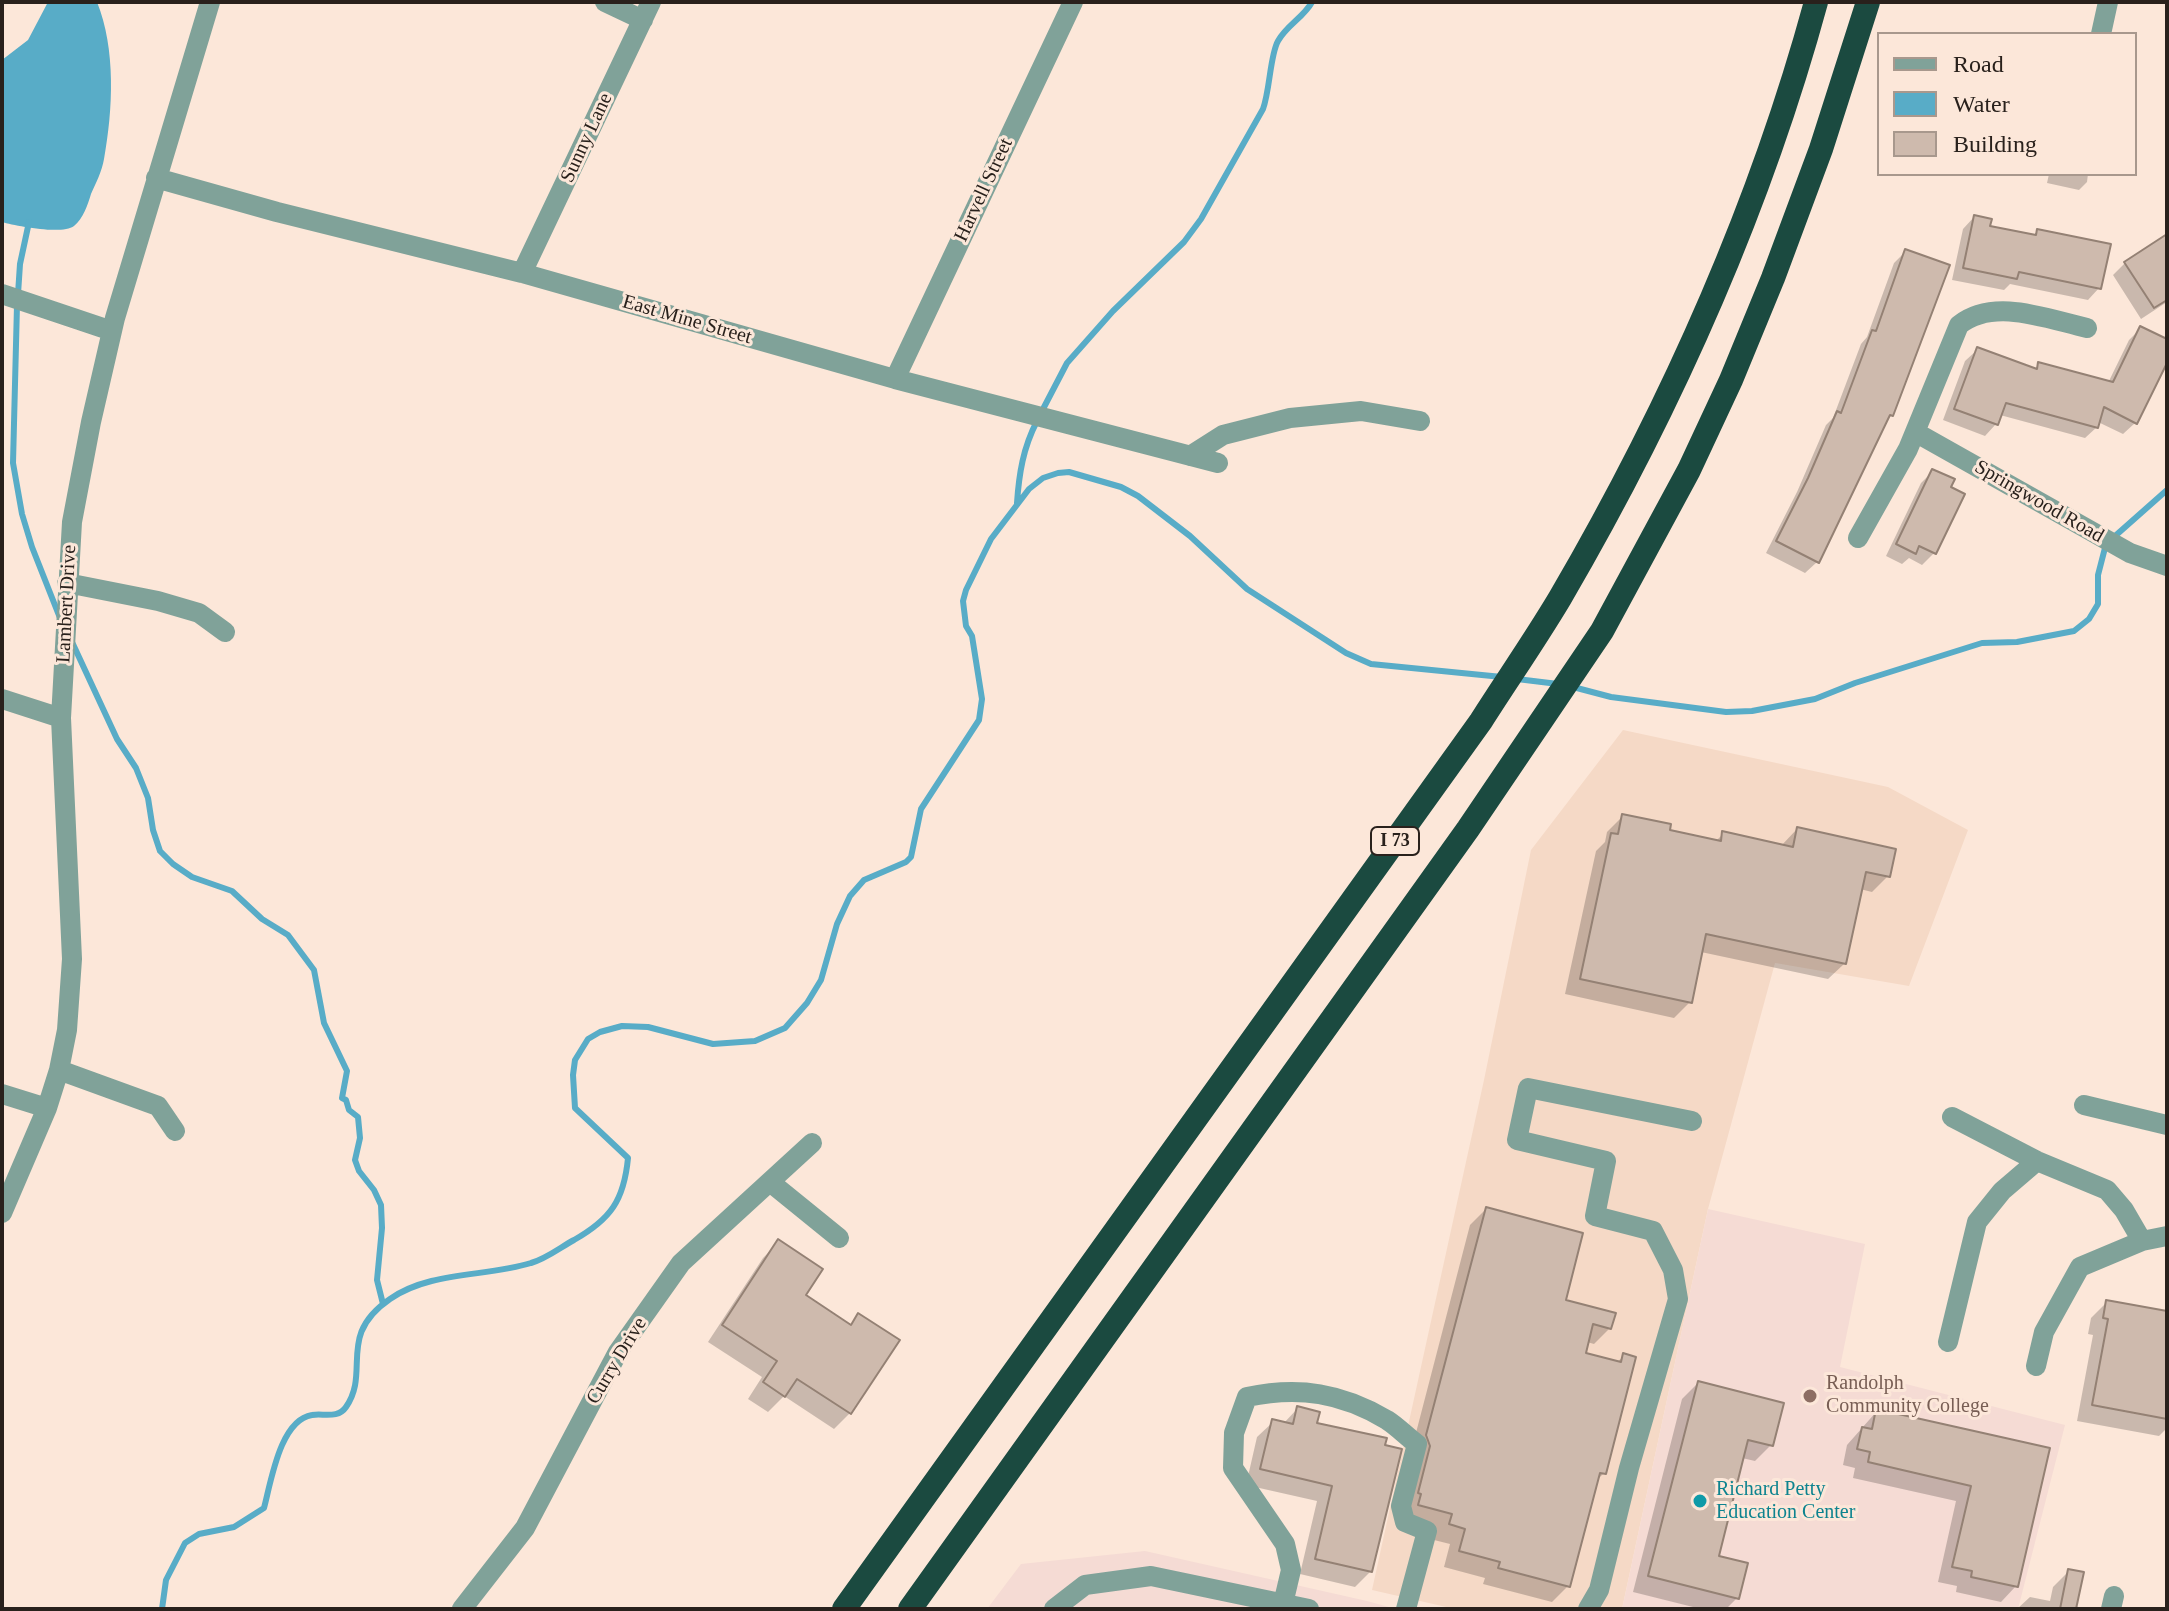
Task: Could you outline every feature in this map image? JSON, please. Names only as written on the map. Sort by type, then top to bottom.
[{"type":"highway","name":"I 73","points":[[844,1609],[1472,733],[1559,600],[1622,486],[1687,356],[1786,110],[1816,2]]},
{"type":"highway","name":"I 73","points":[[910,1609],[1468,829],[1602,631],[1689,470],[1731,380],[1821,149],[1868,2]]},
{"type":"street","name":"Lambert Drive","points":[[2,1213],[47,1108],[67,1030],[72,959],[61,718],[72,522],[112,331],[210,2]]},
{"type":"street","points":[[605,2],[647,11]]},
{"type":"street","name":"Harvell Street","points":[[895,379],[1073,2]]},
{"type":"street","points":[[2101,32],[2108,2]]},
{"type":"street","name":"Sunny Lane","points":[[522,273],[647,11]]},
{"type":"street","name":"East Mine Street","points":[[156,178],[277,212],[522,273],[895,379],[1218,463]]},
{"type":"street","points":[[2,294],[112,331]]},
{"type":"street","points":[[1858,538],[1908,449],[1959,325],[1970,316],[1984,312],[2021,313],[2087,328]]},
{"type":"street","points":[[1190,456],[1223,435],[1290,418],[1361,411],[1420,421]]},
{"type":"street","name":"Springwood Road","points":[[1915,432],[2130,553],[2167,566]]},
{"type":"street","points":[[67,583],[175,605],[199,613],[225,632]]},
{"type":"street","points":[[2,699],[61,718]]},
{"type":"street","points":[[59,1070],[158,1106],[175,1131]]},
{"type":"street","points":[[1588,1609],[1599,1590],[1629,1468],[1678,1299],[1673,1270],[1653,1231],[1595,1216],[1606,1161],[1517,1140],[1528,1088],[1692,1121]]},
{"type":"street","points":[[2,1094],[47,1108]]},
{"type":"street","points":[[2084,1105],[2167,1125]]},
{"type":"street","points":[[1952,1117],[2037,1161],[2107,1190],[2124,1210],[2142,1241]]},
{"type":"street","name":"Curry Drive","points":[[462,1609],[525,1528],[618,1352],[681,1263],[812,1143]]},
{"type":"street","points":[[1948,1342],[1977,1222],[2002,1191],[2037,1161]]},
{"type":"street","points":[[770,1182],[839,1238]]},
{"type":"street","points":[[2036,1366],[2044,1332],[2080,1267],[2142,1241],[2167,1236]]},
{"type":"street","points":[[1283,1604],[1291,1570],[1285,1544],[1233,1468],[1234,1433],[1247,1397],[1269,1392],[1300,1391],[1348,1400],[1390,1422],[1417,1444],[1401,1506],[1405,1522],[1427,1531],[1406,1609]]},
{"type":"street","points":[[1054,1609],[1085,1585],[1151,1576],[1309,1609]]},
{"type":"shaded area","points":[[1623,730],[1888,787],[1968,830],[1909,986],[1775,963],[1708,1209],[1622,1609],[1455,1609],[1372,1590],[1531,850]]},
{"type":"shaded area","name":"Randolph Community College","points":[[1708,1209],[1865,1244],[1840,1367],[2065,1425],[2018,1609],[1622,1609]]},
{"type":"shaded area","points":[[1145,1551],[1396,1609],[987,1609],[1021,1564]]},
{"type":"water","points":[[48,2],[97,2],[110,59],[109,120],[104,159],[80,219],[74,226],[60,230],[2,222],[2,60],[28,40]]},
{"type":"building","points":[[1974,215],[1992,219],[1990,226],[2036,235],[2037,229],[2111,244],[2101,289],[2019,272],[2017,279],[1963,268]]},
{"type":"building","points":[[2167,234],[2167,300],[2154,308],[2124,262]]},
{"type":"building","points":[[1905,249],[1950,265],[1893,416],[1890,415],[1819,563],[1776,541],[1837,411],[1841,413],[1872,330],[1876,331]]},
{"type":"building","points":[[2140,326],[2167,339],[2167,363],[2137,424],[2104,407],[2098,428],[2006,403],[1998,425],[1954,409],[1977,347],[2037,369],[2038,362],[2113,382]]},
{"type":"building","points":[[1932,469],[1955,479],[1951,487],[1965,494],[1936,554],[1919,546],[1916,554],[1896,544]]},
{"type":"building","points":[[1622,814],[1671,824],[1670,830],[1721,841],[1722,831],[1793,847],[1797,827],[1896,849],[1890,877],[1866,872],[1846,964],[1706,934],[1692,1003],[1580,979],[1611,833],[1618,834]]},
{"type":"building","points":[[1486,1207],[1583,1233],[1566,1300],[1616,1313],[1611,1329],[1593,1324],[1586,1353],[1621,1362],[1623,1353],[1636,1357],[1606,1474],[1600,1473],[1570,1587],[1498,1568],[1500,1562],[1459,1551],[1465,1529],[1449,1524],[1452,1514],[1418,1505],[1430,1446],[1426,1435]]},
{"type":"building","points":[[778,1239],[823,1269],[806,1295],[851,1325],[858,1313],[900,1340],[851,1414],[797,1379],[785,1397],[763,1382],[777,1361],[722,1325]]},
{"type":"building","points":[[2106,1300],[2167,1311],[2167,1419],[2092,1405],[2108,1319],[2103,1318]]},
{"type":"building","name":"Richard Petty Education Center","points":[[1698,1381],[1784,1403],[1773,1446],[1748,1440],[1719,1556],[1748,1563],[1739,1599],[1648,1576]]},
{"type":"building","points":[[1297,1406],[1320,1412],[1317,1423],[1387,1438],[1385,1445],[1402,1449],[1372,1572],[1315,1559],[1332,1486],[1260,1469],[1272,1419],[1293,1424]]},
{"type":"building","points":[[1876,1409],[2050,1448],[2018,1587],[1971,1577],[1972,1571],[1952,1567],[1971,1486],[1868,1462],[1870,1452],[1857,1449],[1862,1427],[1872,1429]]},
{"type":"building","points":[[2068,1569],[2084,1572],[2076,1609],[2060,1609]]},
{"type":"waterway","points":[[1042,411],[1067,363],[1113,311],[1184,242],[1201,219],[1263,109],[1278,41],[1312,2]]},
{"type":"waterway","points":[[18,294],[20,264],[29,222]]},
{"type":"waterway","points":[[17,305],[13,463],[22,514],[32,547],[60,618]]},
{"type":"waterway","points":[[1017,503],[1022,461],[1037,421]]},
{"type":"waterway","points":[[162,1609],[166,1580],[185,1543],[199,1534],[234,1527],[264,1508],[274,1468],[292,1428],[301,1419],[335,1414],[346,1407],[356,1380],[359,1340],[364,1326],[374,1313],[390,1299],[423,1284],[542,1259],[587,1232],[613,1207],[623,1186],[628,1158],[575,1108],[575,1060],[588,1039],[622,1026],[648,1027],[713,1044],[755,1041],[785,1028],[807,1003],[821,980],[837,924],[850,896],[864,880],[911,857],[921,809],[979,720],[982,699],[963,601],[991,539],[1029,489],[1043,478],[1069,472],[1121,487],[1138,496],[1190,536],[1247,589],[1346,653],[1371,664],[1502,677]]},
{"type":"waterway","points":[[1573,687],[1611,697],[1726,712],[1752,711],[1815,699],[1855,683],[1982,643],[2017,642],[2074,631],[2089,619],[2098,604],[2098,575],[2106,544],[2167,490]]},
{"type":"waterway","points":[[72,642],[117,739],[136,768],[148,798],[160,851],[192,877],[232,891],[262,919],[288,935],[314,970],[324,1023],[347,1071],[342,1098],[358,1117],[360,1138],[355,1160],[381,1205],[377,1280],[383,1304]]},
{"type":"waterway","points":[[1517,679],[1558,684]]},
{"type":"place","name":"Randolph Community College","points":[[1810,1396]]},
{"type":"place","name":"Richard Petty Education Center","points":[[1700,1501]]}]
